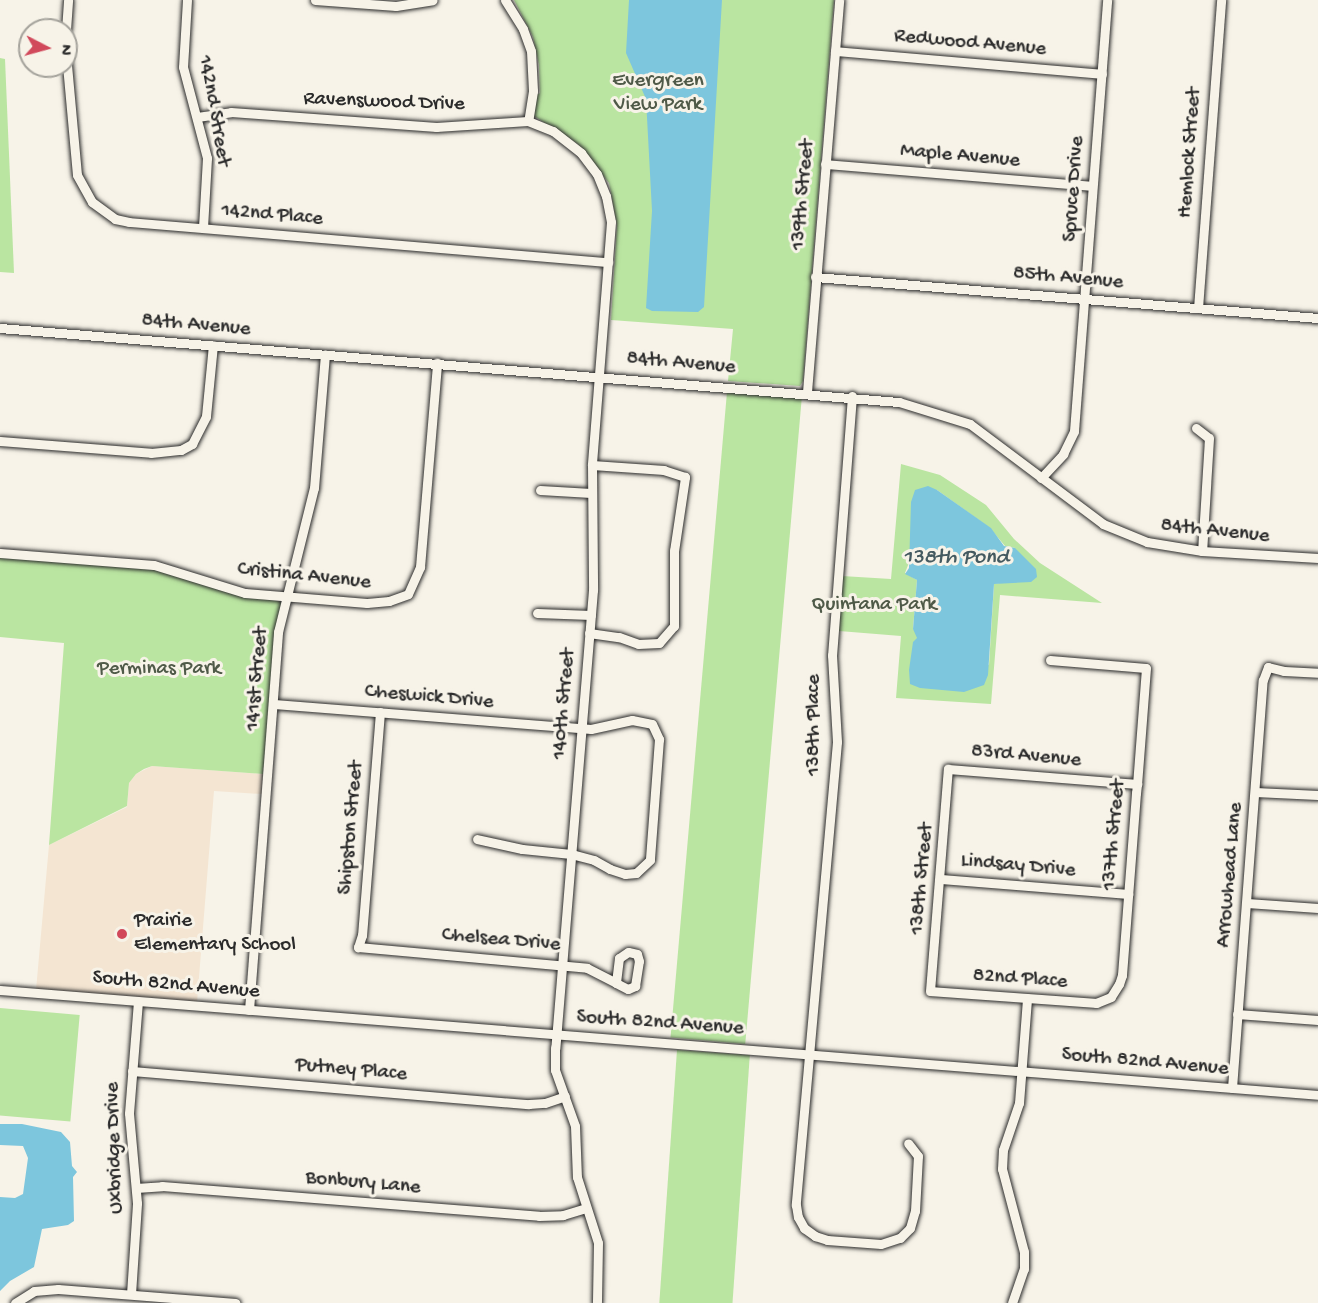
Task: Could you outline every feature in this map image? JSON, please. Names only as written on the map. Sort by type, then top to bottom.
[{"type":"street","points":[[67,18],[68,0]]},
{"type":"street","name":"142nd Street","points":[[187,0],[183,67],[208,164],[203,228]]},
{"type":"street","points":[[315,0],[396,6],[433,0]]},
{"type":"street","points":[[505,0],[523,29],[531,51],[533,91],[528,121]]},
{"type":"street","name":"139th Street","points":[[807,392],[838,0]]},
{"type":"street","name":"Spruce Drive","points":[[1041,478],[1063,453],[1074,431],[1107,0]]},
{"type":"street","name":"Hemlock Street","points":[[1198,308],[1221,0]]},
{"type":"street","name":"Redwood Avenue","points":[[835,51],[1102,74]]},
{"type":"street","name":"142nd Place","points":[[68,78],[77,175],[92,202],[105,213],[129,222],[608,262]]},
{"type":"street","name":"Ravenswood Drive","points":[[197,117],[231,112],[436,127],[528,121],[553,131],[581,153],[597,174],[610,215],[599,376]]},
{"type":"street","name":"Maple Avenue","points":[[825,164],[1092,186]]},
{"type":"street","name":"85th Avenue","points":[[815,277],[1318,318]]},
{"type":"street","name":"84th Avenue","points":[[0,328],[807,392],[918,406],[970,424],[1103,524],[1147,543],[1202,551],[1318,558]]},
{"type":"street","points":[[0,441],[161,453],[181,450],[192,444],[206,416],[213,345]]},
{"type":"street","name":"141st Street","points":[[249,1010],[278,632],[314,488],[326,354]]},
{"type":"street","name":"Cristina Avenue","points":[[0,553],[154,565],[245,593],[367,603],[389,601],[408,594],[420,567],[437,363]]},
{"type":"street","name":"140th Street","points":[[597,1303],[599,1254],[595,1230],[577,1177],[576,1126],[555,1070],[555,1034],[591,615],[593,568],[591,493],[599,376]]},
{"type":"street","name":"138th Place","points":[[852,396],[832,644],[837,742],[796,1204],[798,1217],[808,1232],[827,1240],[882,1244],[900,1238],[910,1228],[915,1211],[918,1156],[908,1143]]},
{"type":"street","points":[[1196,428],[1209,438],[1202,551]]},
{"type":"street","points":[[589,633],[619,637],[638,644],[659,643],[674,626],[674,551],[685,477],[664,470],[592,465]]},
{"type":"street","points":[[540,490],[591,493]]},
{"type":"street","points":[[537,613],[591,615]]},
{"type":"street","name":"137th Street","points":[[1050,660],[1146,668],[1122,975],[1117,990],[1106,1000]]},
{"type":"street","name":"Arrowhead Lane","points":[[1232,1088],[1263,680],[1268,666],[1284,671],[1318,674]]},
{"type":"street","name":"Cheswick Drive","points":[[274,704],[591,729],[632,720],[652,724],[659,739],[650,860],[636,873],[625,874],[594,860],[571,854]]},
{"type":"street","name":"Shipston Street","points":[[358,947],[362,935],[380,712]]},
{"type":"street","name":"83rd Avenue","points":[[948,769],[1137,784]]},
{"type":"street","name":"138th Street","points":[[930,992],[941,879],[948,769]]},
{"type":"street","points":[[1255,792],[1318,795]]},
{"type":"street","points":[[477,838],[522,849],[571,854]]},
{"type":"street","name":"Lindsay Drive","points":[[941,879],[1128,894]]},
{"type":"street","points":[[1247,903],[1318,908]]},
{"type":"street","name":"Chelsea Drive","points":[[358,947],[587,968],[628,989],[635,986],[639,961],[637,954],[628,952],[619,958],[616,982]]},
{"type":"street","name":"South 82nd Avenue","points":[[0,990],[1318,1095]]},
{"type":"street","name":"82nd Place","points":[[930,992],[1089,1003],[1106,1000]]},
{"type":"street","points":[[1012,1303],[1024,1269],[1024,1252],[1002,1169],[1003,1150],[1019,1103],[1027,998]]},
{"type":"street","name":"Uxbridge Drive","points":[[131,1294],[137,1223],[129,1113],[138,1001]]},
{"type":"street","points":[[1237,1014],[1318,1020]]},
{"type":"street","name":"Putney Place","points":[[132,1071],[529,1104],[545,1103],[566,1096]]},
{"type":"street","name":"Bonbury Lane","points":[[136,1188],[162,1186],[539,1216],[563,1215],[586,1208]]},
{"type":"street","points":[[15,1303],[34,1291],[47,1289],[235,1303]]},
{"type":"shaded area","name":"Prairie Elementary School","points":[[152,766],[263,774],[262,794],[214,791],[197,1002],[36,990],[49,845],[127,807],[129,783],[136,774]]},
{"type":"green space","name":"Evergreen View Park","points":[[514,0],[834,0],[803,381],[800,386],[728,381],[733,329],[611,320],[617,225],[609,183],[578,144],[534,116],[537,95],[540,93],[539,65],[533,37]]},
{"type":"green space","points":[[0,58],[5,59],[14,273],[0,272]]},
{"type":"green space","points":[[727,392],[802,399],[745,1044],[671,1038]]},
{"type":"green space","name":"Quintana Park","points":[[901,464],[940,475],[986,505],[1014,539],[1040,563],[1102,603],[1000,595],[991,704],[896,698],[901,636],[839,631],[842,576],[891,579]],"holes":[[[937,490],[990,528],[1005,546],[1015,548],[1000,583],[994,584],[989,665],[913,629],[917,580],[905,573]]]},
{"type":"green space","name":"Perminas Park","points":[[0,557],[153,569],[281,602],[263,774],[152,766],[136,774],[129,783],[127,806],[49,845],[64,643],[0,637]]},
{"type":"green space","points":[[0,1008],[80,1015],[70,1122],[0,1115]]},
{"type":"green space","points":[[677,1050],[750,1055],[732,1303],[659,1303]]},
{"type":"water","points":[[629,0],[722,0],[704,307],[698,312],[652,311],[646,308],[652,211],[646,99],[626,53]]},
{"type":"water","name":"138th Pond","points":[[928,486],[991,528],[1004,546],[1015,548],[1036,569],[1037,577],[1031,582],[994,584],[988,675],[984,685],[964,692],[920,688],[910,684],[909,670],[913,642],[917,638],[913,629],[917,580],[905,574],[909,568],[911,502],[915,490]]},
{"type":"water","points":[[0,1124],[22,1124],[61,1132],[70,1142],[72,1166],[77,1172],[73,1177],[74,1221],[68,1225],[42,1229],[34,1267],[10,1281],[0,1291],[0,1197],[15,1198],[23,1194],[28,1158],[23,1146],[0,1145]]},
{"type":"place","name":"Prairie Elementary School","points":[[122,934]]}]
